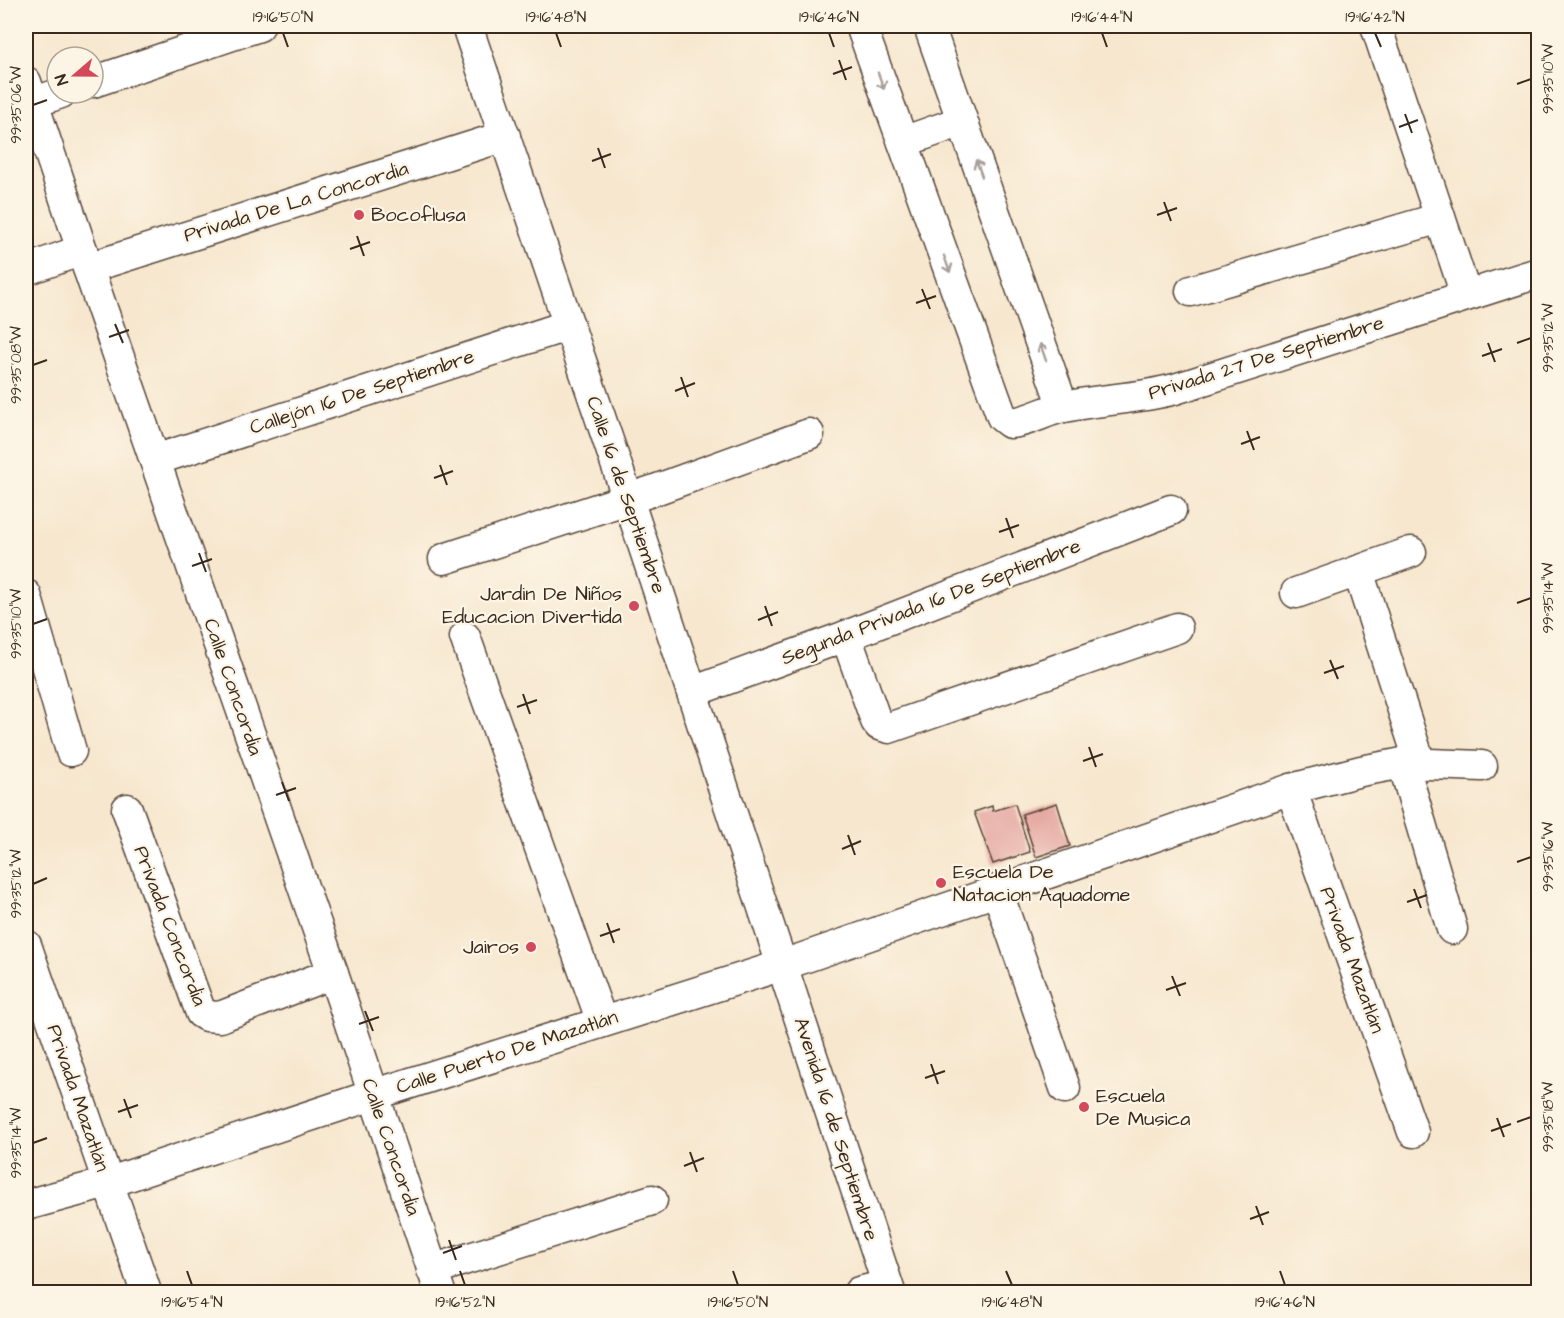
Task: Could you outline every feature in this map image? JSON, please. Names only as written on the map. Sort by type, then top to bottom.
[{"type":"street","points":[[105,78],[259,26]]},
{"type":"street","name":"Calle 16 de Septiembre","points":[[466,26],[628,499],[783,965]]},
{"type":"street","name":"Privada 27 De Septiembre","points":[[861,26],[1005,421],[1014,423],[1063,407],[1164,392],[1539,273]]},
{"type":"street","points":[[928,26],[1063,407]]},
{"type":"street","points":[[1376,26],[1466,296]]},
{"type":"street","points":[[29,92],[45,92]]},
{"type":"street","name":"Calle Concordia","points":[[29,92],[333,973],[436,1281]]},
{"type":"street","points":[[903,142],[962,121]]},
{"type":"street","name":"Privada De La Concordia","points":[[26,270],[85,259],[505,136]]},
{"type":"street","points":[[1191,291],[1440,218]]},
{"type":"street","name":"Callejón 16 De Septiembre","points":[[155,460],[569,325]]},
{"type":"street","points":[[444,559],[628,499],[809,434]]},
{"type":"street","name":"Segunda Privada 16 De Septiembre","points":[[692,692],[846,636],[1171,510]]},
{"type":"street","points":[[1296,593],[1411,552]]},
{"type":"street","points":[[1358,571],[1411,763],[1452,929]]},
{"type":"street","points":[[26,595],[71,751]]},
{"type":"street","points":[[846,636],[876,721],[879,725],[889,728],[1177,628]]},
{"type":"street","points":[[465,637],[602,1022]]},
{"type":"street","name":"Calle Puerto De Mazatlán","points":[[26,1205],[107,1183],[373,1095],[783,965],[1291,789],[1361,771],[1411,763],[1482,766]]},
{"type":"street","name":"Privada Mazatlán","points":[[1291,789],[1413,1132]]},
{"type":"street","name":"Privada Concordia","points":[[127,808],[201,1013],[212,1018],[220,1017],[333,973]]},
{"type":"street","points":[[997,890],[1065,1088]]},
{"type":"street","name":"Privada Mazatlán","points":[[26,945],[146,1293]]},
{"type":"street","name":"Avenida 16 de Septiembre","points":[[783,965],[879,1290]]},
{"type":"street","points":[[436,1281],[652,1200]]},
{"type":"building","points":[[1057,803],[1070,846],[1036,857],[1022,814]]},
{"type":"building","points":[[1015,804],[1030,852],[993,864],[974,812],[992,806],[993,811]]},
{"type":"place","name":"Bocoflusa","points":[[359,215]]},
{"type":"place","name":"Jardin De Niños Educacion Divertida","points":[[634,606]]},
{"type":"place","name":"Escuela De Natacion Aquadome","points":[[941,883]]},
{"type":"place","name":"Jairos","points":[[531,947]]},
{"type":"place","name":"Escuela De Musica","points":[[1084,1107]]}]
